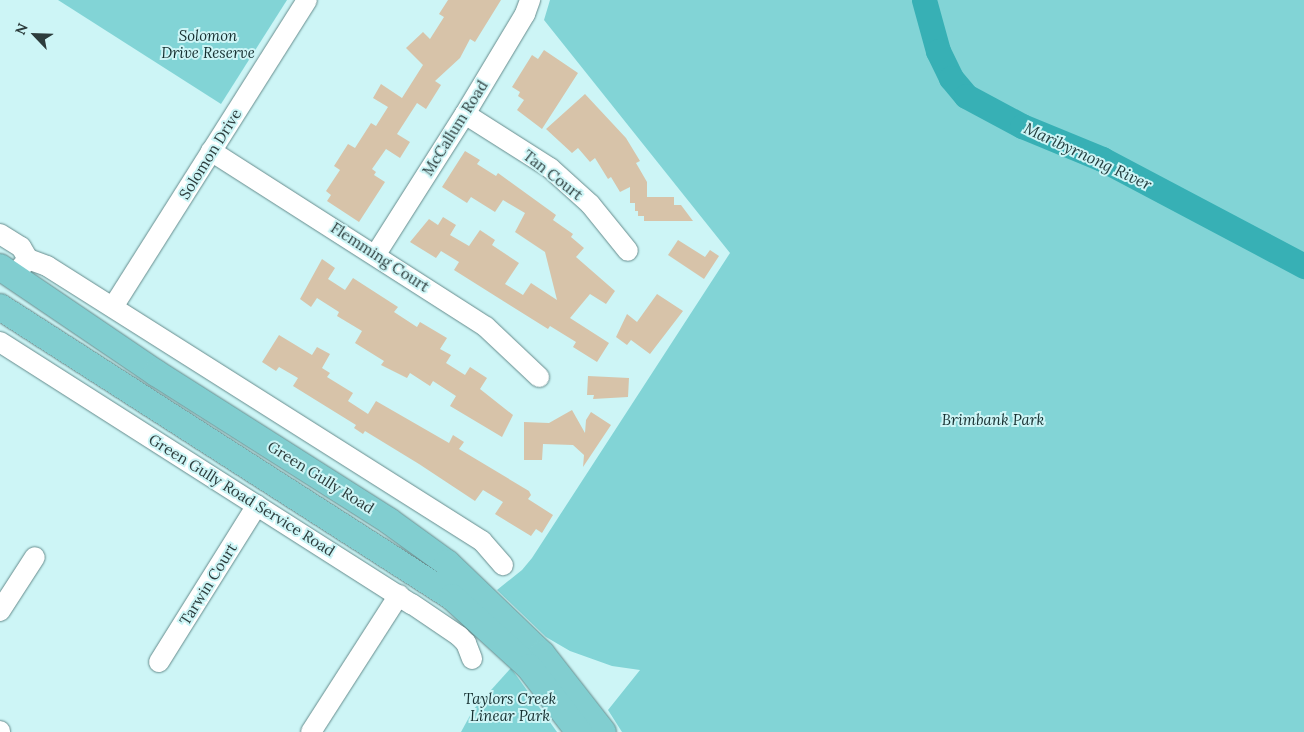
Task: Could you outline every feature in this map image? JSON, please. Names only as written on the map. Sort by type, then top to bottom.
[{"type":"main road","points":[[0,299],[14,268]]},
{"type":"main road","name":"Green Gully Road","points":[[14,268],[156,373],[389,520],[447,563],[542,654],[603,732]]},
{"type":"main road","name":"Green Gully Road","points":[[0,307],[452,597],[529,667],[579,732]]},
{"type":"street","name":"Solomon Drive","points":[[113,308],[307,0]]},
{"type":"street","name":"McCallum Road","points":[[376,254],[465,114],[525,14],[530,0]]},
{"type":"street","name":"Tan Court","points":[[465,114],[550,168],[590,204],[628,251]]},
{"type":"street","name":"Flemming Court","points":[[211,151],[376,254],[486,327],[539,377]]},
{"type":"street","points":[[0,234],[21,247],[14,268],[47,266],[482,541],[503,565]]},
{"type":"street","name":"Green Gully Road Service Road","points":[[0,342],[399,595],[459,636],[466,643],[472,659]]},
{"type":"street","name":"Tarwin Court","points":[[159,662],[257,506]]},
{"type":"street","points":[[0,611],[35,557]]},
{"type":"street","points":[[311,732],[399,595]]},
{"type":"green space","name":"Solomon Drive Reserve","points":[[58,0],[287,0],[221,104]]},
{"type":"green space","name":"Brimbank Park","points":[[550,0],[1304,0],[1304,732],[622,732],[608,710],[640,670],[612,666],[570,651],[546,637],[497,590],[522,570],[532,558],[730,253],[544,20]]},
{"type":"green space","name":"Taylors Creek Linear Park","points":[[511,668],[557,732],[461,732],[473,710]]},
{"type":"building","points":[[448,0],[501,0],[475,42],[470,39],[460,58],[435,81],[441,85],[426,109],[417,103],[397,134],[410,142],[400,158],[386,149],[372,169],[376,172],[374,175],[385,182],[359,222],[327,201],[331,195],[326,191],[340,170],[334,166],[348,144],[355,148],[371,123],[376,126],[388,107],[373,98],[381,84],[402,98],[423,65],[406,48],[423,32],[430,39],[444,17],[439,14]]},
{"type":"building","points":[[544,50],[578,73],[542,129],[517,110],[524,100],[518,96],[520,92],[512,87],[532,55],[538,59]]},
{"type":"building","points":[[585,94],[626,138],[640,161],[636,163],[647,182],[647,197],[674,197],[674,205],[681,205],[693,221],[644,221],[644,216],[638,216],[638,211],[635,211],[635,203],[630,203],[630,187],[620,192],[611,177],[608,179],[595,158],[590,162],[578,148],[572,153],[546,129]]},
{"type":"building","points":[[465,151],[480,160],[477,164],[496,176],[498,173],[556,215],[553,220],[573,234],[571,237],[584,248],[576,257],[615,291],[606,304],[590,294],[570,318],[609,343],[597,362],[573,347],[576,342],[550,326],[548,329],[454,270],[459,262],[441,251],[436,258],[410,242],[429,219],[438,225],[443,217],[456,225],[450,235],[469,246],[480,230],[495,240],[492,245],[519,263],[505,284],[523,295],[531,283],[557,300],[545,252],[515,232],[525,213],[503,200],[495,212],[471,197],[467,203],[442,187]]},
{"type":"building","points":[[678,240],[705,257],[710,250],[719,256],[704,279],[668,255]]},
{"type":"building","points":[[322,259],[335,268],[328,279],[345,290],[353,278],[398,307],[394,312],[417,327],[420,322],[447,338],[440,349],[451,355],[446,363],[465,375],[470,367],[487,378],[480,389],[513,415],[502,437],[450,406],[456,396],[433,381],[430,386],[410,373],[407,378],[381,365],[384,361],[355,343],[362,331],[337,316],[339,312],[317,298],[311,307],[300,299]]},
{"type":"building","points":[[657,294],[683,311],[650,354],[631,340],[627,345],[616,337],[627,314],[637,322]]},
{"type":"building","points":[[279,335],[312,355],[317,347],[330,354],[322,368],[330,373],[327,377],[353,393],[348,401],[368,414],[376,401],[449,443],[453,435],[464,442],[459,449],[529,491],[531,495],[528,499],[553,515],[542,533],[536,529],[531,536],[495,514],[503,502],[483,490],[475,501],[365,431],[363,434],[354,428],[356,425],[293,386],[298,378],[279,367],[276,371],[262,362]]},
{"type":"building","points":[[588,376],[629,378],[628,397],[593,399],[594,395],[587,395]]},
{"type":"building","points":[[572,410],[585,433],[586,420],[591,412],[611,425],[583,467],[584,455],[573,445],[543,444],[542,460],[524,460],[524,422],[549,423]]},
{"type":"waterway","name":"Maribyrnong River","points":[[924,0],[938,51],[951,78],[966,96],[1022,126],[1102,159],[1304,266]]}]
